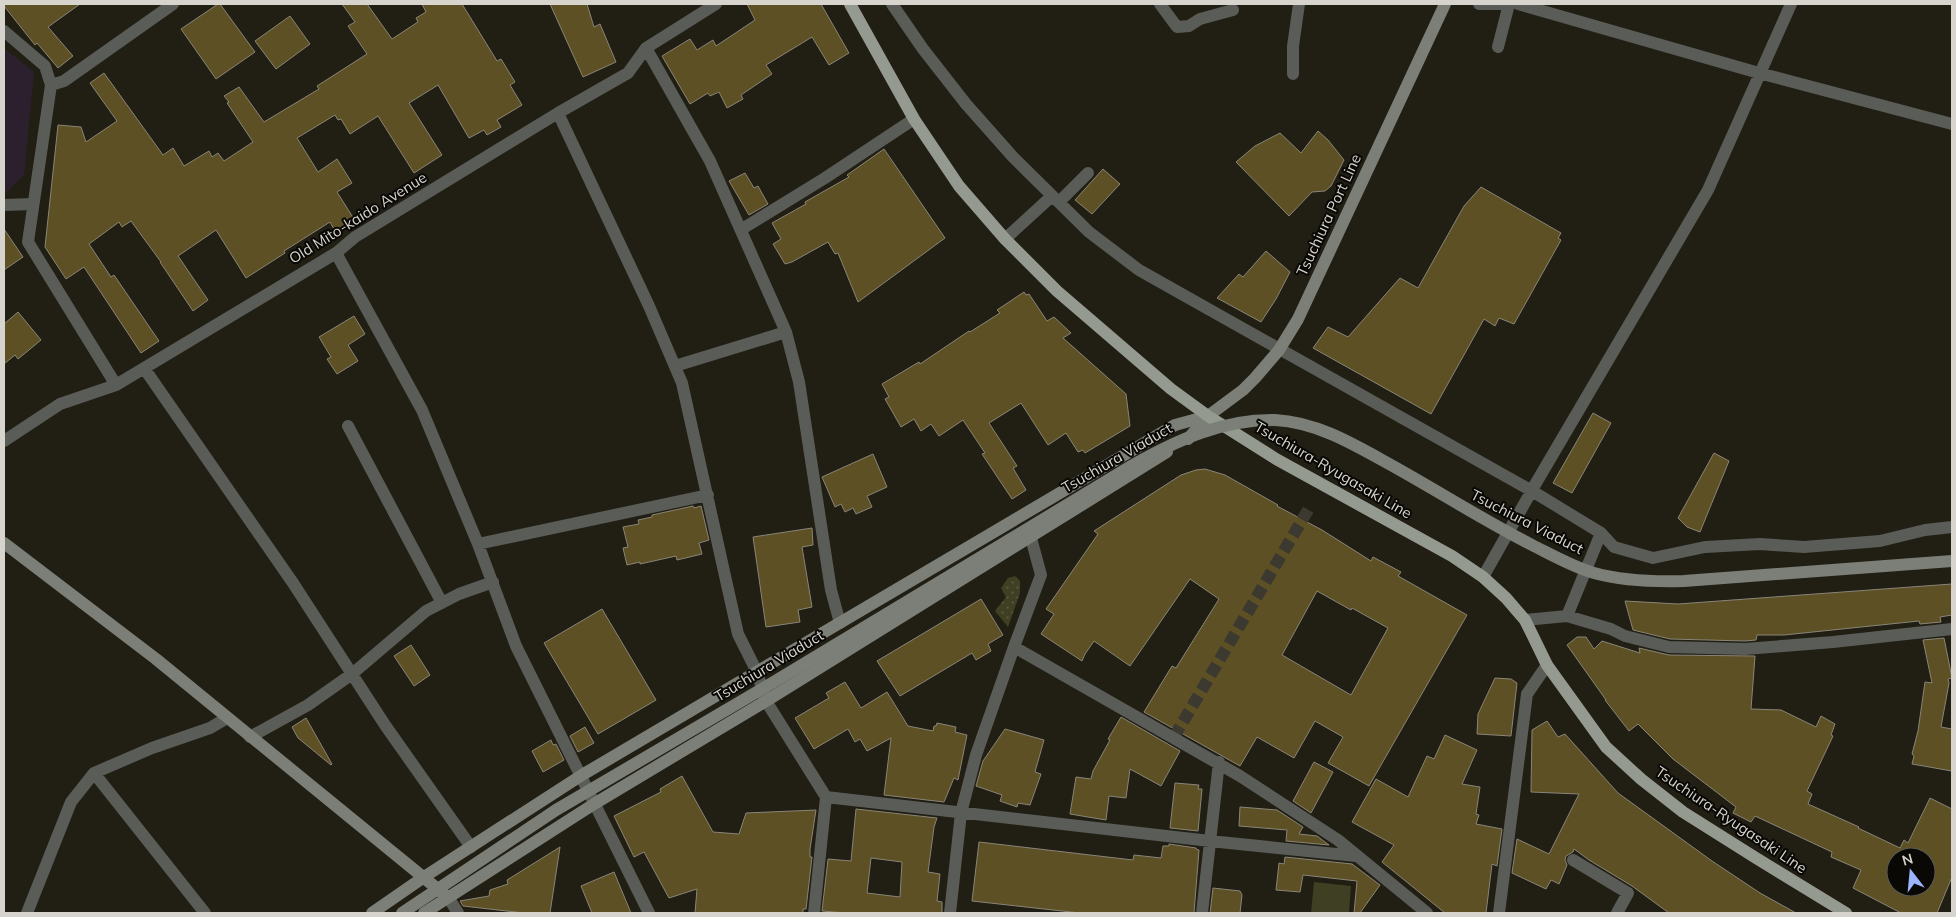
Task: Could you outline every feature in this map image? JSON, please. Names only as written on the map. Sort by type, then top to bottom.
[{"type":"main road","name":"Tsuchiura-Ryugasaki Line","points":[[850,4],[914,119],[959,186],[1005,239],[1057,290],[1150,373],[1208,416],[1276,458],[1452,556],[1483,576],[1525,620],[1547,665],[1606,747],[1641,780],[1683,812],[1846,913]]},
{"type":"street","points":[[51,85],[64,81],[173,4]]},
{"type":"street","name":"Old Mito-kaido Avenue","points":[[4,441],[60,404],[116,385],[336,253],[355,237],[558,113],[628,73],[646,48],[716,4]]},
{"type":"street","points":[[892,4],[923,49],[966,104],[1013,156],[1089,232],[1139,270],[1532,491],[1601,532],[1614,547],[1653,558],[1705,547],[1760,544],[1804,547],[1880,541],[1925,530],[1952,527]]},
{"type":"street","points":[[1160,4],[1177,26],[1189,26],[1200,19],[1228,8]]},
{"type":"street","points":[[1293,74],[1293,46],[1299,4]]},
{"type":"street","name":"Tsuchiura Port Line","points":[[1208,416],[1243,390],[1255,378],[1279,350],[1298,319],[1446,4]]},
{"type":"street","points":[[1480,4],[1501,4]]},
{"type":"street","points":[[1498,47],[1509,4]]},
{"type":"street","points":[[1518,4],[1759,73],[1952,124]]},
{"type":"street","points":[[1483,576],[1708,190],[1791,4]]},
{"type":"street","points":[[4,30],[45,66],[51,85],[28,242],[116,385]]},
{"type":"street","points":[[646,48],[710,161],[742,229],[786,332],[799,382],[831,590],[840,623]]},
{"type":"street","points":[[558,113],[649,306],[682,383],[738,634],[757,672],[766,702],[826,797],[814,913]]},
{"type":"street","points":[[742,229],[825,178],[914,119]]},
{"type":"street","points":[[1005,239],[1088,173]]},
{"type":"street","points":[[4,205],[33,204]]},
{"type":"street","points":[[336,253],[422,410],[478,544],[516,646],[650,913]]},
{"type":"street","points":[[675,366],[786,332]]},
{"type":"street","points":[[144,368],[293,583],[385,725],[471,847]]},
{"type":"street","points":[[424,913],[594,804],[766,702],[1190,438],[1208,416]]},
{"type":"street","points":[[372,913],[424,877],[582,775],[1176,425],[1208,416]]},
{"type":"street","name":"Tsuchiura Viaduct","points":[[402,913],[556,810],[770,684],[1133,465],[1168,445],[1218,427],[1248,421],[1277,420],[1304,425],[1330,433],[1359,447],[1487,522],[1540,549],[1593,573],[1623,579],[1653,582],[1684,581],[1952,561]]},
{"type":"street","points":[[348,426],[442,603]]},
{"type":"street","points":[[478,544],[708,495]]},
{"type":"street","points":[[1567,616],[1601,532]]},
{"type":"street","points":[[950,913],[962,813],[976,755],[1041,574],[1031,538]]},
{"type":"street","points":[[4,543],[156,659],[226,718],[424,877],[448,897],[458,913]]},
{"type":"street","points":[[250,737],[308,705],[352,674],[426,611],[459,594],[492,582]]},
{"type":"street","points":[[1525,620],[1567,616],[1611,629],[1625,636],[1669,647],[1745,649],[1952,629]]},
{"type":"street","points":[[1014,647],[1219,762],[1338,840],[1427,913]]},
{"type":"street","points":[[1499,913],[1527,694],[1547,665]]},
{"type":"street","points":[[27,913],[71,802],[94,773],[152,748],[210,728],[226,718]]},
{"type":"street","points":[[1202,913],[1219,762]]},
{"type":"street","points":[[94,773],[205,913]]},
{"type":"street","points":[[826,797],[1356,856]]},
{"type":"street","points":[[1573,860],[1628,893],[1617,913]]},
{"type":"shaded area","points":[[4,48],[34,72],[24,175],[4,194]]},
{"type":"green space","points":[[1015,576],[1020,581],[1020,593],[1008,627],[995,611],[1006,597],[1001,588],[1008,578]]},
{"type":"green space","points":[[1314,882],[1351,886],[1349,913],[1311,913]]},
{"type":"building","points":[[4,4],[80,4],[48,27],[73,56],[58,68],[37,43],[35,45]]},
{"type":"building","points":[[220,4],[255,52],[216,79],[181,29]]},
{"type":"building","points":[[342,4],[367,4],[392,39],[418,22],[416,18],[426,12],[422,4],[462,4],[497,61],[501,59],[515,82],[510,85],[522,105],[497,120],[501,127],[487,135],[484,130],[469,138],[438,85],[409,103],[442,155],[414,173],[378,116],[350,134],[341,119],[338,120],[335,115],[297,138],[318,172],[337,159],[352,183],[337,192],[354,219],[335,231],[330,222],[246,278],[216,230],[178,256],[208,300],[193,311],[131,221],[122,227],[119,222],[89,244],[111,277],[114,275],[159,341],[141,353],[84,267],[66,279],[45,247],[58,125],[81,127],[86,142],[117,121],[90,83],[104,73],[163,155],[173,148],[184,166],[209,151],[212,157],[218,153],[224,161],[253,142],[224,96],[239,87],[264,122],[319,89],[317,86],[367,54],[348,26],[355,22]]},
{"type":"building","points":[[550,4],[587,4],[594,27],[600,24],[616,62],[583,77]]},
{"type":"building","points":[[747,4],[821,4],[849,53],[829,65],[812,37],[766,65],[772,74],[741,95],[743,99],[727,108],[719,92],[710,96],[708,93],[690,104],[662,56],[690,39],[697,50],[713,40],[716,46],[755,20]]},
{"type":"building","points":[[290,16],[310,44],[276,69],[255,41]]},
{"type":"building","points":[[1318,131],[1344,160],[1331,186],[1325,191],[1312,192],[1289,216],[1236,162],[1255,146],[1280,133],[1301,153]]},
{"type":"building","points":[[884,149],[945,238],[858,302],[838,253],[835,254],[828,242],[785,264],[773,244],[781,239],[772,223],[849,177],[847,175]]},
{"type":"building","points":[[1103,169],[1120,184],[1092,214],[1075,200]]},
{"type":"building","points":[[745,173],[754,188],[758,186],[768,204],[749,215],[729,181]]},
{"type":"building","points":[[1481,187],[1561,233],[1558,238],[1561,240],[1514,324],[1499,318],[1495,326],[1484,319],[1431,414],[1313,348],[1328,327],[1348,337],[1400,278],[1418,288],[1464,206]]},
{"type":"building","points":[[4,229],[23,257],[4,270]]},
{"type":"building","points":[[1266,251],[1290,272],[1261,322],[1217,298],[1239,274],[1243,277]]},
{"type":"building","points":[[1024,292],[1026,295],[1029,294],[1047,321],[1054,317],[1071,333],[1063,338],[1126,394],[1130,426],[1085,453],[1083,450],[1078,452],[1066,433],[1048,445],[1021,403],[989,423],[1017,466],[1013,468],[1026,490],[1012,499],[982,454],[985,453],[963,420],[939,436],[931,424],[921,431],[914,419],[901,427],[885,399],[889,397],[882,384],[919,362],[920,364],[1000,313],[997,310]]},
{"type":"building","points":[[18,312],[41,340],[18,359],[15,355],[4,364],[4,324]]},
{"type":"building","points":[[354,316],[365,334],[348,345],[358,361],[337,374],[327,359],[331,357],[319,337]]},
{"type":"building","points":[[1593,413],[1611,423],[1572,493],[1553,483]]},
{"type":"building","points":[[1714,453],[1729,461],[1700,532],[1687,527],[1678,518]]},
{"type":"building","points":[[873,454],[887,487],[867,496],[872,507],[856,514],[853,508],[845,512],[841,504],[835,507],[822,477]]},
{"type":"building","points":[[1205,469],[1225,475],[1322,530],[1371,561],[1373,557],[1401,572],[1398,576],[1467,615],[1369,786],[1328,763],[1343,737],[1315,721],[1294,758],[1257,737],[1240,766],[1144,712],[1172,666],[1176,668],[1219,599],[1190,579],[1130,666],[1094,641],[1082,661],[1041,634],[1054,614],[1046,609],[1098,534],[1094,531],[1181,475]],"holes":[[[1317,591],[1351,610],[1352,608],[1388,628],[1351,695],[1282,655]]]},
{"type":"building","points":[[693,506],[694,508],[701,506],[709,540],[699,543],[702,554],[677,560],[676,556],[627,565],[623,548],[628,547],[623,527],[639,524],[638,520],[652,517],[652,515]]},
{"type":"building","points":[[812,528],[813,545],[802,547],[812,607],[798,610],[800,622],[766,627],[753,537]]},
{"type":"building","points":[[1952,584],[1952,615],[1940,617],[1941,622],[1920,624],[1919,621],[1784,635],[1757,635],[1756,640],[1745,641],[1670,639],[1633,630],[1625,601],[1678,604]]},
{"type":"building","points":[[981,599],[1003,635],[988,644],[991,651],[976,660],[972,653],[900,696],[877,661]]},
{"type":"building","points":[[602,609],[656,700],[598,734],[544,643]]},
{"type":"building","points":[[1577,637],[1586,637],[1594,649],[1602,641],[1640,653],[1639,648],[1669,655],[1755,656],[1751,709],[1781,710],[1816,727],[1821,716],[1835,724],[1831,735],[1833,736],[1807,791],[1812,794],[1808,804],[1898,847],[1886,847],[1886,897],[1936,897],[1936,847],[1900,847],[1904,840],[1908,843],[1930,798],[1952,809],[1952,877],[1937,913],[1901,913],[1853,888],[1861,870],[1831,857],[1832,852],[1755,816],[1751,822],[1733,813],[1736,807],[1673,759],[1638,724],[1629,731],[1567,645]]},
{"type":"building","points":[[1944,638],[1952,678],[1948,679],[1949,683],[1941,727],[1952,729],[1952,771],[1912,764],[1914,756],[1912,754],[1918,731],[1925,682],[1932,683],[1923,640]]},
{"type":"building","points":[[411,645],[430,675],[414,686],[394,656]]},
{"type":"building","points":[[1495,678],[1511,679],[1517,683],[1511,736],[1477,734],[1478,714]]},
{"type":"building","points":[[845,682],[861,708],[887,692],[908,726],[933,731],[937,723],[956,727],[955,732],[967,735],[958,780],[954,778],[944,802],[884,795],[891,738],[867,751],[860,739],[855,742],[848,729],[814,749],[795,718],[829,698],[826,693]]},
{"type":"building","points":[[1121,717],[1180,751],[1161,786],[1130,769],[1126,798],[1109,796],[1106,820],[1070,814],[1076,777],[1091,779],[1093,771],[1110,740],[1108,739]]},
{"type":"building","points":[[306,718],[331,765],[298,738],[292,727]]},
{"type":"building","points":[[1547,721],[1558,737],[1565,734],[1618,793],[1712,861],[1760,893],[1796,913],[1669,913],[1632,886],[1574,849],[1573,852],[1566,856],[1567,865],[1559,884],[1551,880],[1546,889],[1512,873],[1517,839],[1549,854],[1579,794],[1531,792],[1532,730]]},
{"type":"building","points":[[585,727],[594,743],[578,752],[570,736]]},
{"type":"building","points":[[1005,729],[1044,740],[1035,772],[1041,774],[1030,805],[1018,803],[1017,807],[1000,801],[1002,795],[976,786],[983,761]]},
{"type":"building","points":[[1445,735],[1477,750],[1462,784],[1480,787],[1476,814],[1479,815],[1476,824],[1502,829],[1497,866],[1492,864],[1486,913],[1445,913],[1382,862],[1394,845],[1352,822],[1376,779],[1408,797],[1427,756],[1434,759]]},
{"type":"building","points":[[551,740],[553,745],[556,744],[564,760],[543,772],[532,751]]},
{"type":"building","points":[[1314,762],[1333,772],[1311,813],[1293,801]]},
{"type":"building","points":[[682,776],[713,832],[739,834],[746,813],[816,810],[810,849],[810,857],[812,857],[806,909],[803,909],[803,913],[695,913],[697,889],[669,898],[644,852],[634,857],[614,816],[661,792],[660,789]]},
{"type":"building","points":[[1175,783],[1199,785],[1198,789],[1202,789],[1198,831],[1170,828]]},
{"type":"building","points":[[1240,807],[1277,810],[1303,827],[1299,834],[1317,836],[1329,845],[1286,841],[1287,830],[1239,826]]},
{"type":"building","points":[[856,809],[937,818],[928,872],[940,874],[937,901],[942,902],[942,913],[846,913],[822,911],[828,859],[851,861]],"holes":[[[871,858],[902,862],[900,897],[867,893]]]},
{"type":"building","points":[[979,842],[1133,860],[1134,855],[1161,858],[1163,846],[1169,846],[1169,844],[1196,848],[1199,850],[1194,913],[1080,913],[972,901]]},
{"type":"building","points":[[560,847],[550,913],[524,913],[463,906],[460,901],[489,896],[490,890],[508,884],[507,880]]},
{"type":"building","points":[[1285,857],[1352,864],[1380,885],[1360,913],[1354,913],[1357,881],[1303,875],[1300,892],[1276,890],[1279,863],[1284,864]]},
{"type":"building","points":[[614,872],[631,913],[592,913],[581,886]]},
{"type":"building","points":[[1213,888],[1240,891],[1242,895],[1240,913],[1210,913]]},
{"type":"tunnel","points":[[1174,737],[1311,505]]}]
